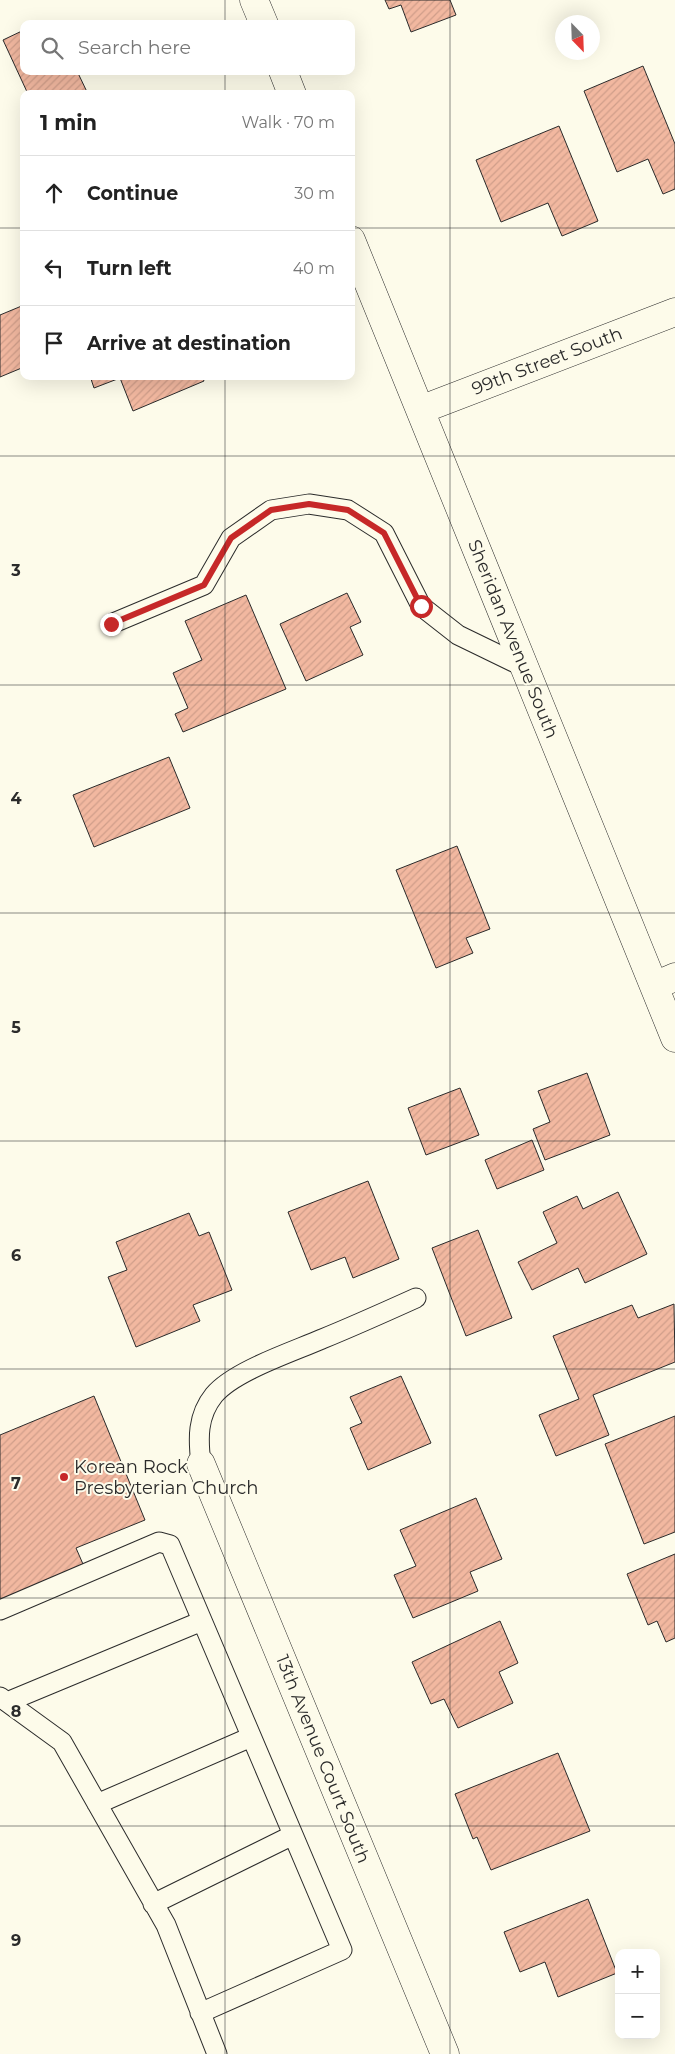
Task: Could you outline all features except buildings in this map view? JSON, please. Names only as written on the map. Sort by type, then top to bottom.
[{"type":"street","points":[[254,0],[262,20]]},
{"type":"street","points":[[285,75],[290,90]]},
{"type":"street","name":"Sheridan Avenue South","points":[[355,250],[524,667],[664,982],[675,1038]]},
{"type":"street","name":"99th Street South","points":[[420,410],[675,312]]},
{"type":"street","name":"13th Avenue Court South","points":[[201,1464],[445,2054]]},
{"type":"lane","points":[[111,624],[204,585],[231,538],[271,510],[309,504],[348,510],[384,533],[421,606],[458,635],[524,667]]},
{"type":"lane","points":[[201,1464],[198,1438],[202,1417],[215,1394],[239,1376],[270,1360],[416,1298]]},
{"type":"lane","points":[[0,1610],[159,1542],[170,1545],[342,1950],[200,2013]]},
{"type":"lane","points":[[3,1699],[202,1621]]},
{"type":"lane","points":[[3,1699],[62,1742],[166,1925],[217,2054]]},
{"type":"lane","points":[[97,1804],[252,1737]]},
{"type":"lane","points":[[154,1904],[293,1835]]},
{"type":"place","name":"Korean Rock Presbyterian Church","points":[[64,1477]]},
{"type":"route","points":[[111,624],[204,585],[231,538],[271,510],[309,504],[348,510],[384,533],[421,606]]}]
